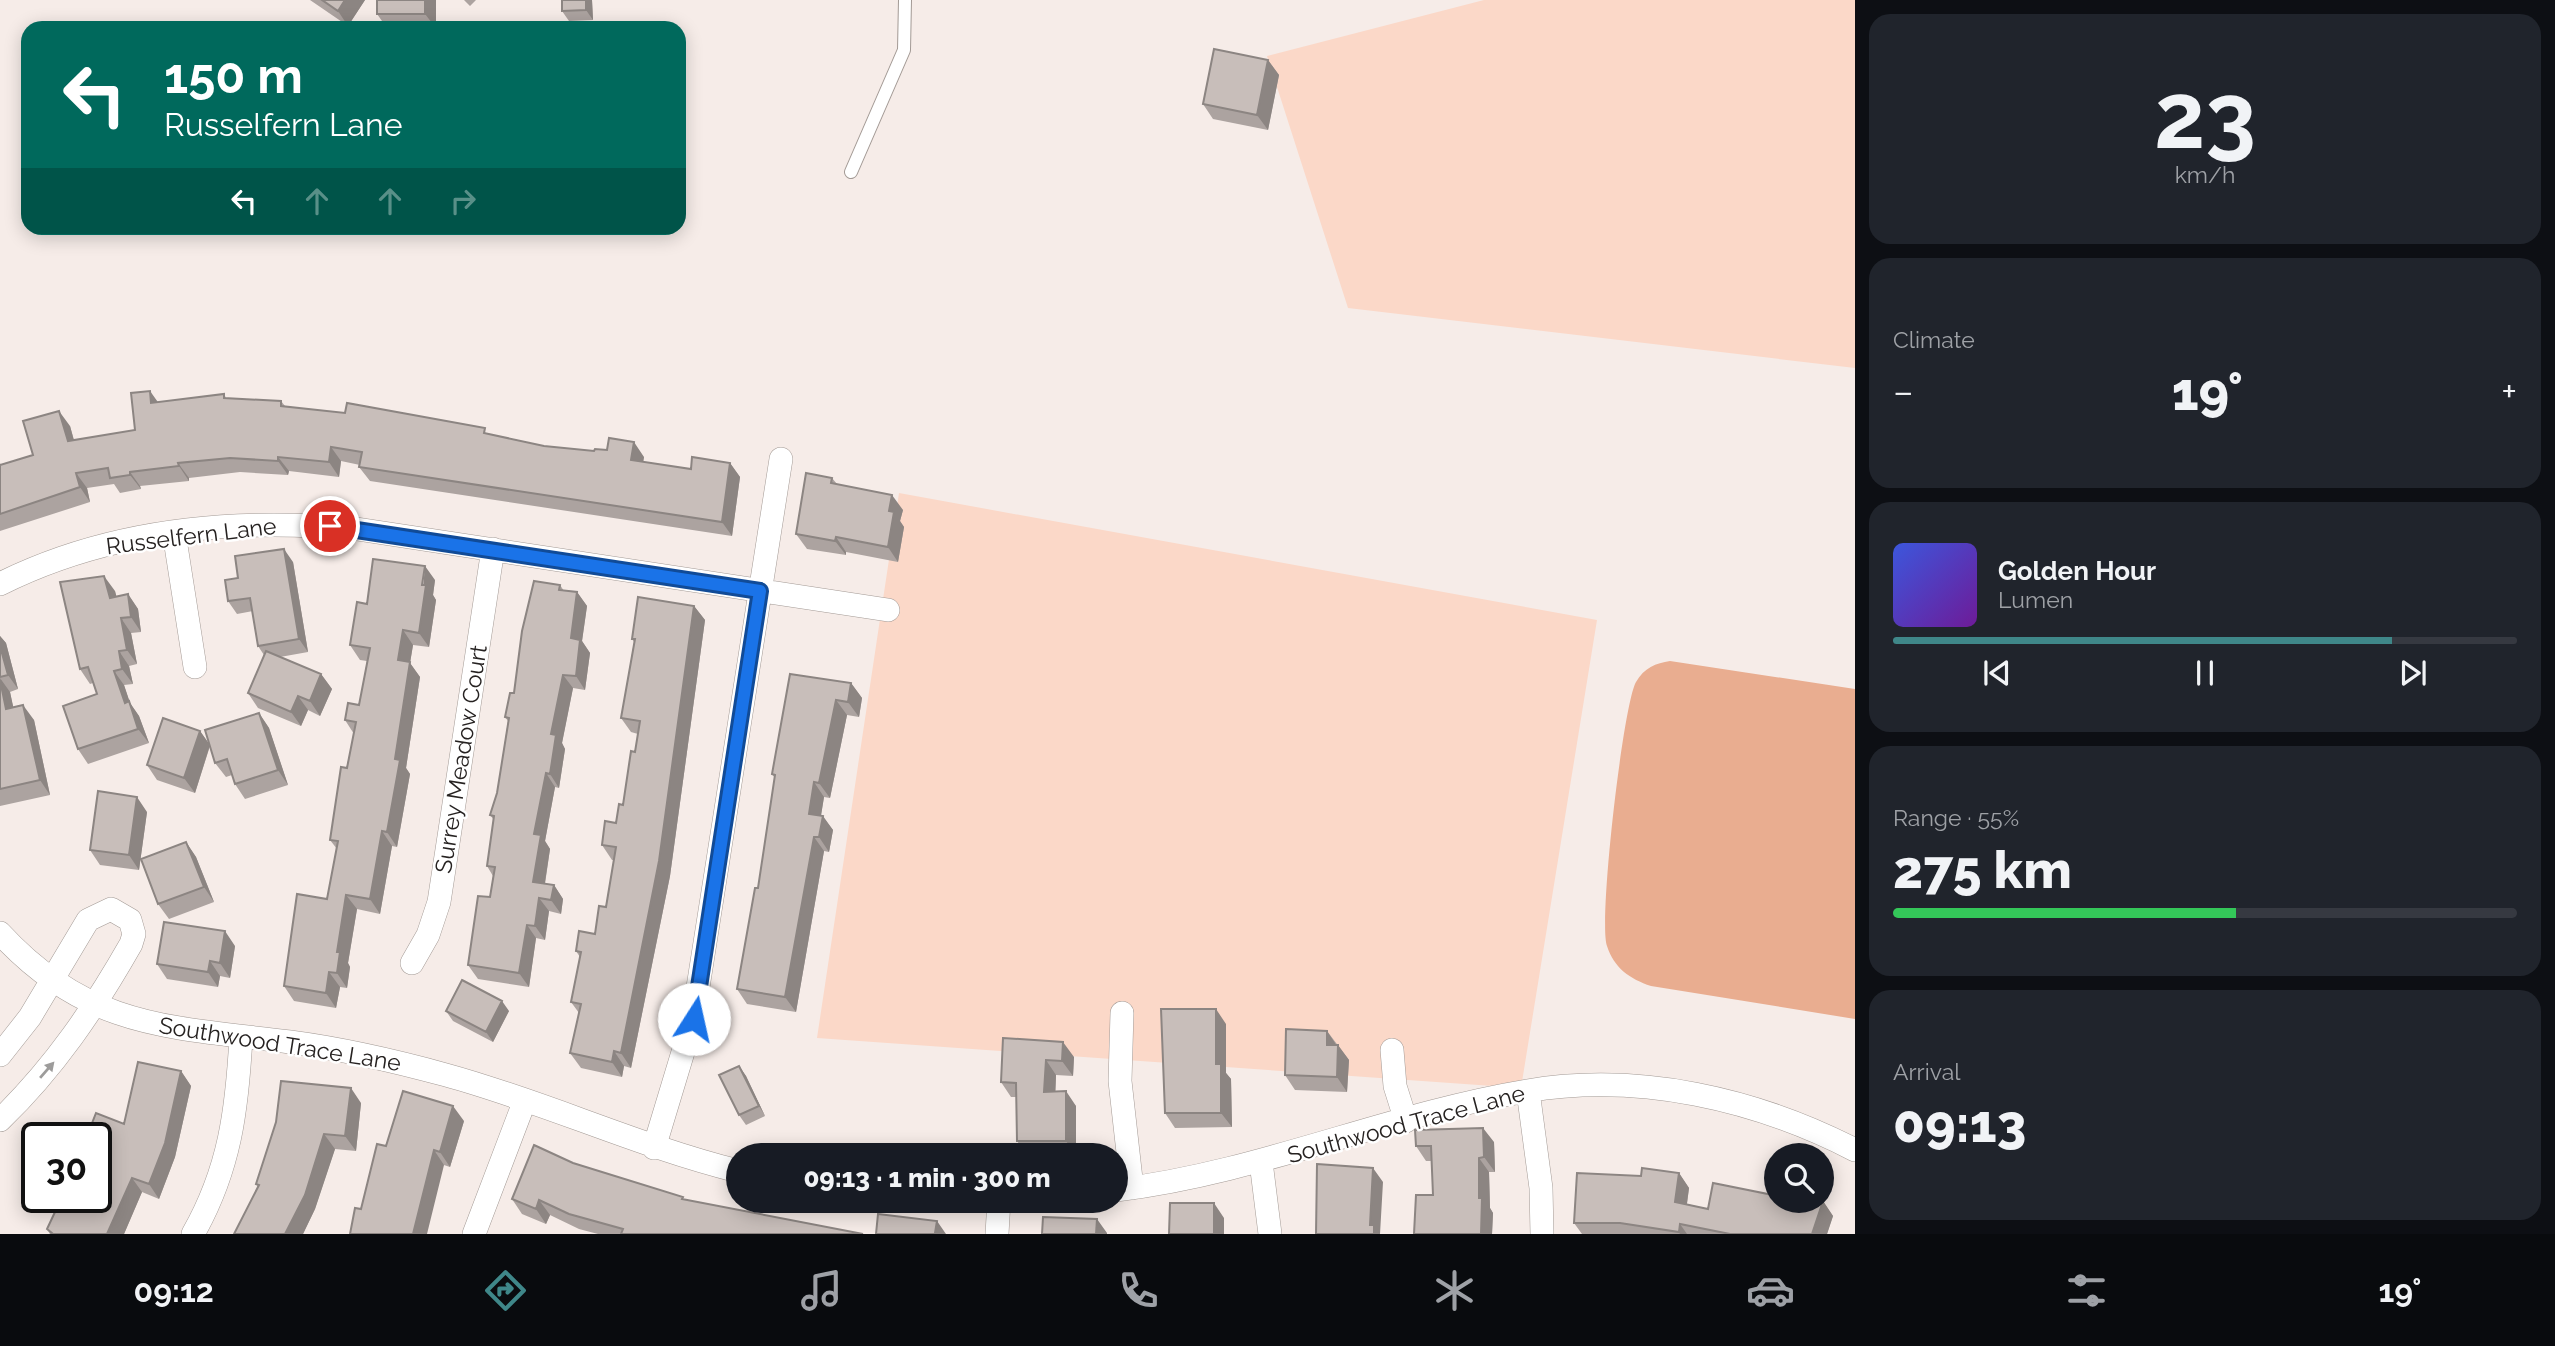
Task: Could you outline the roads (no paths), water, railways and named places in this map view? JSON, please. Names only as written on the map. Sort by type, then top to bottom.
[{"type":"street","points":[[654,1148],[694,1019],[781,458]]},
{"type":"street","name":"Russelfern Lane","points":[[0,584],[54,559],[104,546],[174,533],[255,524],[303,524],[493,549],[888,610]]},
{"type":"street","points":[[174,533],[195,667]]},
{"type":"street","name":"Surrey Meadow Court","points":[[412,963],[428,935],[439,902],[493,549]]},
{"type":"street","points":[[0,1055],[16,1036],[88,920],[111,909],[130,920],[134,934],[97,1005],[54,1062],[0,1120]]},
{"type":"street","name":"Southwood Trace Lane","points":[[0,933],[52,979],[97,1005],[131,1020],[182,1031],[347,1051],[393,1061],[475,1083],[654,1148],[726,1168]]},
{"type":"street","points":[[1122,1013],[1120,1081],[1122,1143]]},
{"type":"street","points":[[194,1234],[220,1180],[231,1137],[241,1037]]},
{"type":"street","points":[[1392,1049],[1395,1086],[1406,1121]]},
{"type":"street","name":"Southwood Trace Lane","points":[[1128,1188],[1173,1182],[1261,1162],[1406,1121],[1528,1091],[1599,1086],[1688,1092],[1779,1116],[1855,1150]]},
{"type":"street","points":[[1528,1091],[1539,1175],[1542,1234]]},
{"type":"street","points":[[474,1234],[525,1100]]},
{"type":"street","points":[[1261,1162],[1270,1234]]},
{"type":"street","points":[[997,1234],[998,1213]]},
{"type":"lane","points":[[851,172],[904,50],[905,0]]}]
